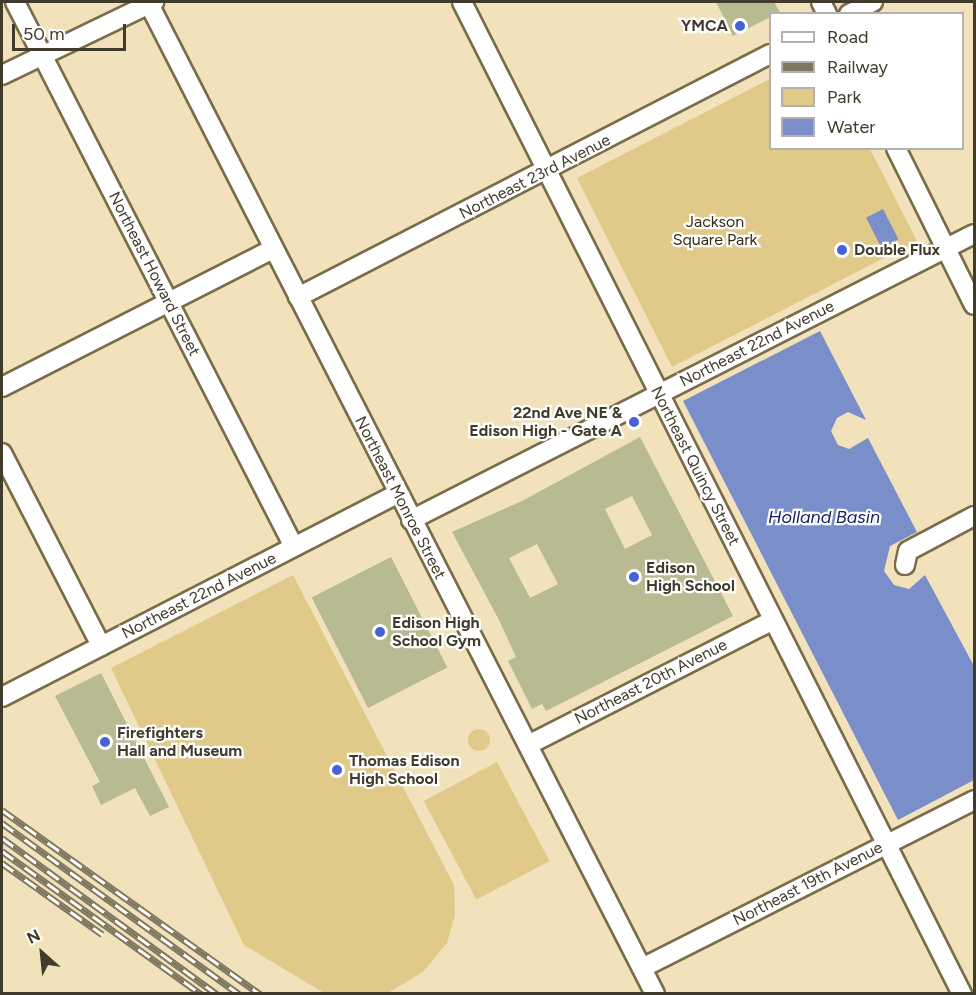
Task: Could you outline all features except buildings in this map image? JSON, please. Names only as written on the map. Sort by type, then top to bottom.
[{"type":"street","name":"Northeast Howard Street","points":[[15,2],[294,547]]},
{"type":"street","points":[[2,75],[150,2]]},
{"type":"street","name":"Northeast Monroe Street","points":[[150,2],[397,494],[655,993]]},
{"type":"street","name":"Northeast Quincy Street","points":[[462,2],[962,993]]},
{"type":"street","points":[[853,12],[873,2]]},
{"type":"street","name":"Northeast 23rd Avenue","points":[[298,297],[769,55]]},
{"type":"street","points":[[897,150],[975,305]]},
{"type":"street","name":"Northeast 22nd Avenue","points":[[411,520],[975,234]]},
{"type":"street","points":[[2,387],[168,300],[273,249]]},
{"type":"street","points":[[2,453],[101,646]]},
{"type":"street","name":"Northeast 22nd Avenue","points":[[2,697],[397,494]]},
{"type":"street","points":[[905,566],[908,551],[975,516]]},
{"type":"street","name":"Northeast 20th Avenue","points":[[528,745],[773,620]]},
{"type":"street","name":"Northeast 19th Avenue","points":[[642,968],[975,800]]},
{"type":"green space","name":"Jackson Square Park","points":[[769,80],[769,150],[871,150],[917,241],[672,367],[577,178]]},
{"type":"green space","name":"Thomas Edison High School","points":[[293,575],[454,885],[455,915],[447,943],[423,972],[388,993],[324,993],[244,945],[111,668]]},
{"type":"green space","points":[[479,729],[487,732],[490,740],[487,748],[479,751],[471,748],[468,740],[471,732]]},
{"type":"green space","points":[[497,762],[550,861],[476,900],[424,801]]},
{"type":"water","points":[[883,209],[898,239],[882,248],[866,218]]},
{"type":"water","name":"Holland Basin","points":[[820,331],[866,420],[848,412],[837,418],[831,431],[838,445],[849,449],[868,438],[917,532],[890,546],[884,571],[894,585],[909,589],[925,575],[974,666],[974,780],[898,820],[683,401]]},
{"type":"railway","points":[[2,810],[260,994]]},
{"type":"railway","points":[[2,823],[239,994]]},
{"type":"railway","points":[[2,838],[217,994]]},
{"type":"railway","points":[[2,851],[201,994]]},
{"type":"railway","points":[[2,863],[102,934]]},
{"type":"place","name":"YMCA","points":[[740,26]]},
{"type":"place","name":"Double Flux","points":[[842,250]]},
{"type":"place","name":"22nd Ave NE & Edison High - Gate A","points":[[634,422]]},
{"type":"place","name":"Edison High School","points":[[634,577]]},
{"type":"place","name":"Edison High School Gym","points":[[380,632]]},
{"type":"place","name":"Firefighters Hall and Museum","points":[[105,742]]},
{"type":"place","name":"Thomas Edison High School","points":[[337,770]]}]
